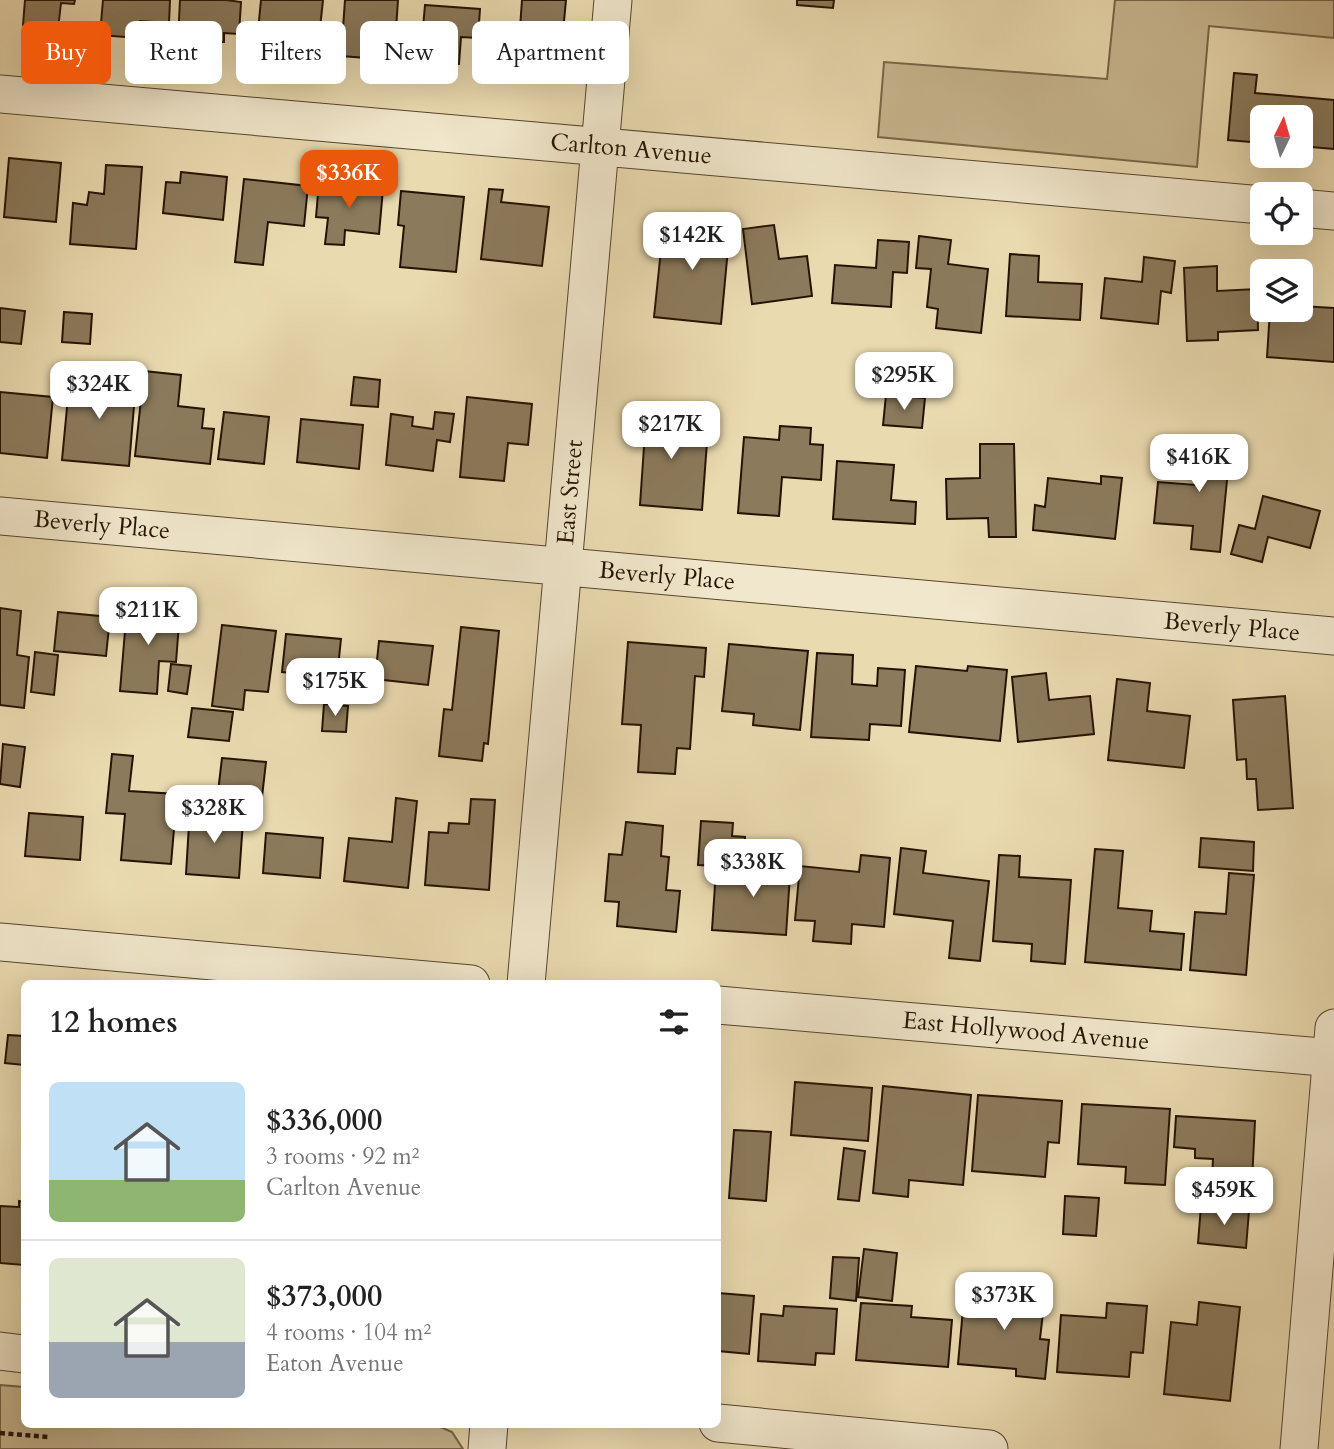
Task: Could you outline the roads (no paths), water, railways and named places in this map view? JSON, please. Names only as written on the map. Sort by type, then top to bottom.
[{"type":"street","name":"East Street","points":[[526,980],[613,0]]},
{"type":"street","name":"Carlton Avenue","points":[[0,94],[1250,204]]},
{"type":"street","points":[[1313,209],[1334,211]]},
{"type":"street","name":"Beverly Place","points":[[0,516],[1334,636]]},
{"type":"street","points":[[0,942],[426,980]]},
{"type":"street","name":"East Hollywood Avenue","points":[[721,1005],[1333,1048]]},
{"type":"street","points":[[1299,1449],[1333,1048]]},
{"type":"street","points":[[0,1351],[21,1354]]},
{"type":"street","points":[[721,1423],[989,1449]]},
{"type":"street","points":[[487,1449],[489,1428]]}]
